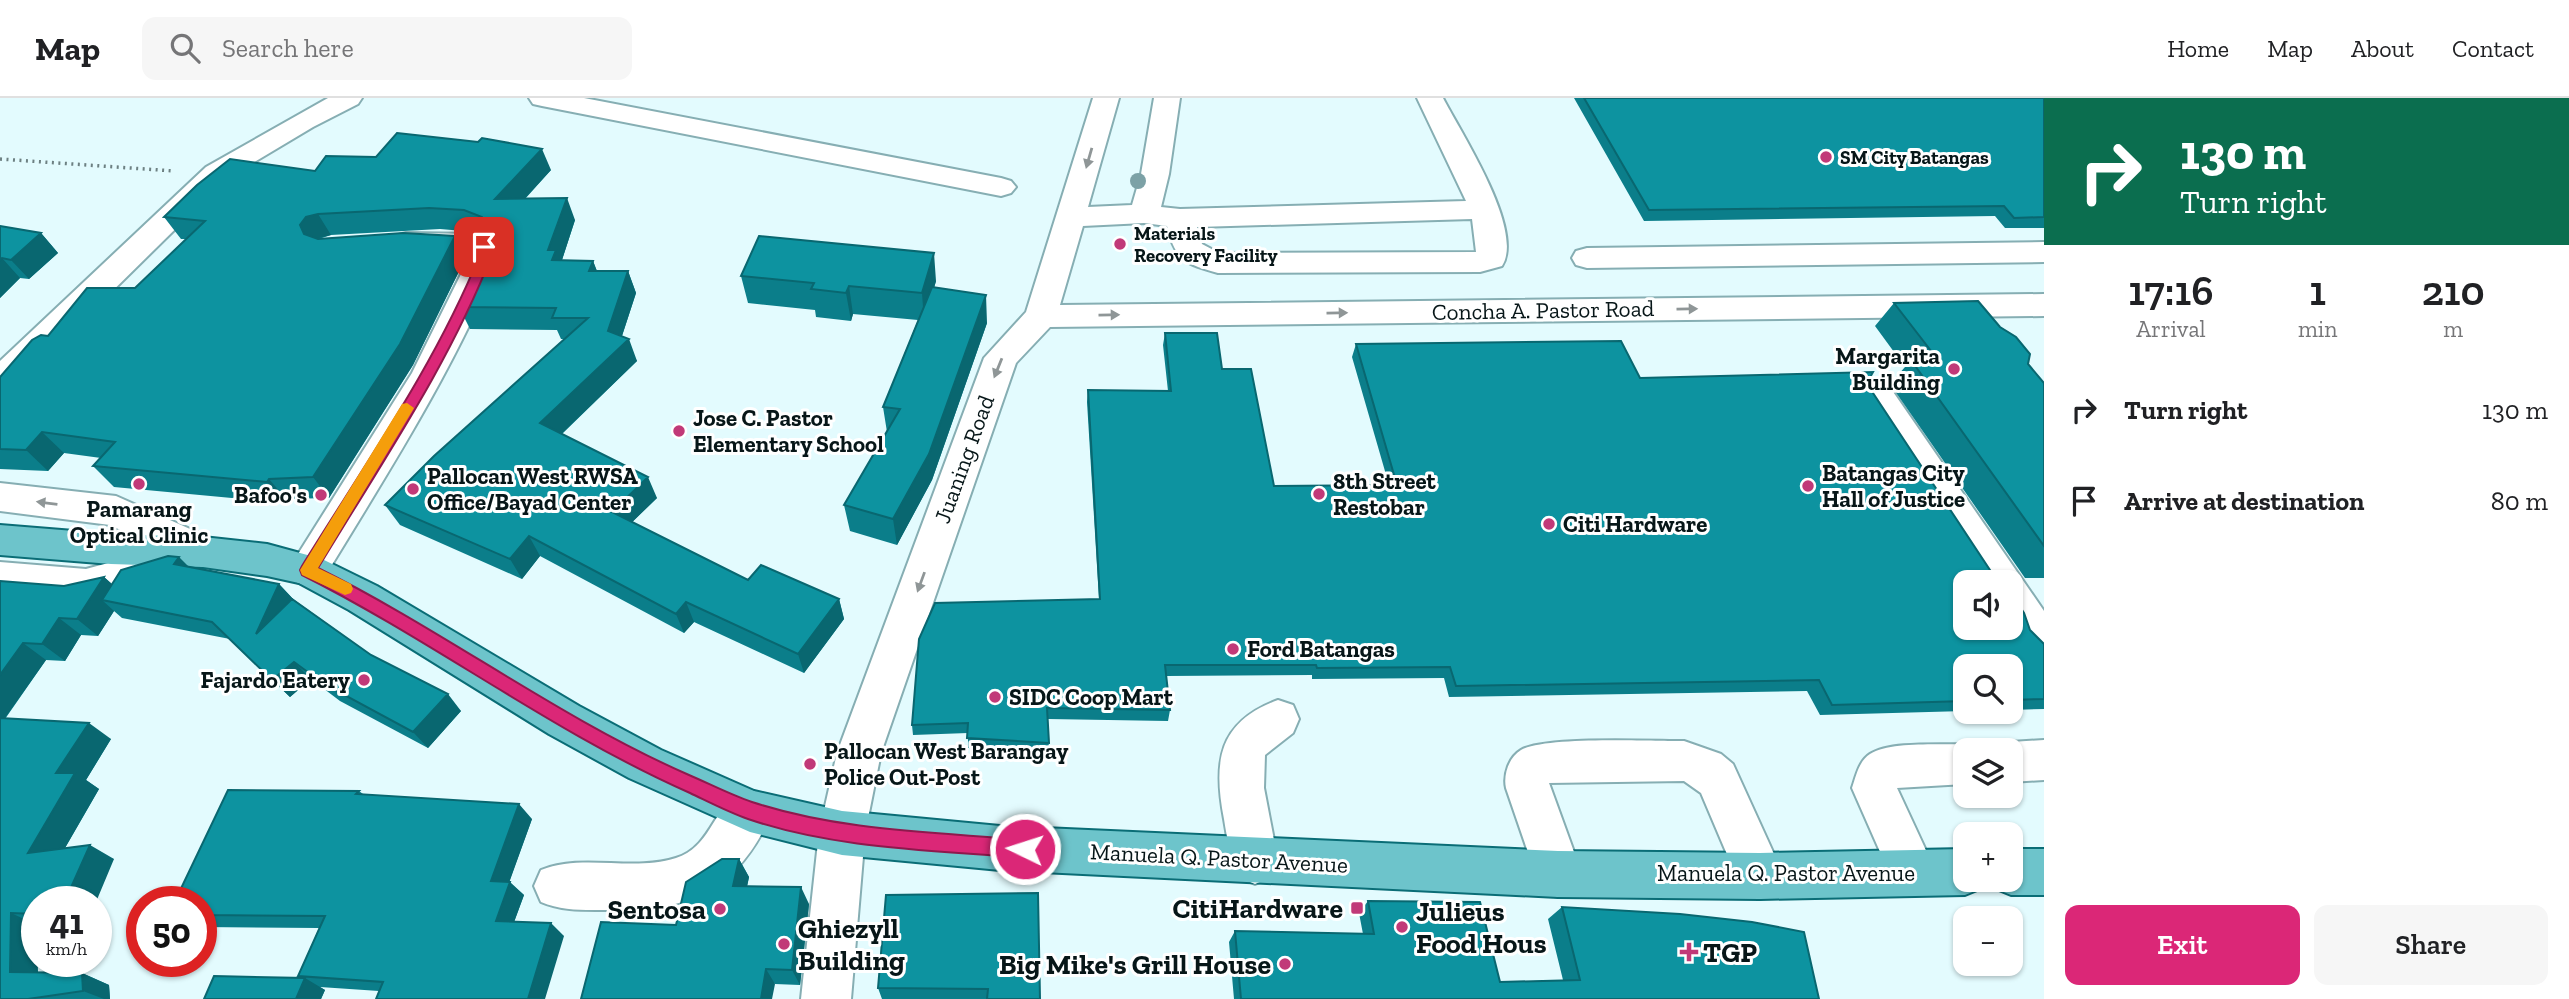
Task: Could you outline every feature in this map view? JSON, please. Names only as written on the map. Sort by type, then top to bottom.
[{"type":"main road","name":"Manuela Q. Pastor Avenue","points":[[0,540],[111,549],[204,552],[267,560],[308,570],[363,598],[564,720],[645,764],[750,811],[842,833],[1000,848],[1558,874],[1760,876],[1953,872]]},
{"type":"main road","points":[[2023,872],[2044,872]]},
{"type":"street","points":[[0,381],[216,173],[303,121],[349,98]]},
{"type":"street","points":[[542,98],[1001,187]]},
{"type":"street","name":"Juaning Road","points":[[826,999],[842,833],[859,753],[1001,358],[1041,316],[1106,98]]},
{"type":"street","points":[[1144,214],[1155,174],[1167,98]]},
{"type":"street","points":[[1180,218],[1188,249],[1194,256],[1218,263],[1491,259],[1494,250],[1485,210],[1430,98]]},
{"type":"street","points":[[1072,217],[1144,214],[1180,218],[1485,210]]},
{"type":"street","points":[[308,570],[447,343],[487,252],[478,244],[429,241],[371,245]]},
{"type":"street","points":[[1587,258],[2044,252]]},
{"type":"street","name":"Concha A. Pastor Road","points":[[1041,316],[2044,305]]},
{"type":"street","points":[[1969,306],[1994,335]]},
{"type":"street","points":[[1877,395],[1994,570]]},
{"type":"street","name":"Manuela Q. Pastor Avenue","points":[[0,497],[116,511],[204,552]]},
{"type":"street","name":"Manuela Q. Pastor Avenue","points":[[0,578],[86,585],[204,552]]},
{"type":"street","points":[[2023,613],[2044,644]]},
{"type":"street","points":[[1255,861],[1241,779],[1242,762],[1246,744],[1278,719]]},
{"type":"street","points":[[2023,761],[2044,760]]},
{"type":"street","points":[[1558,874],[1525,778],[1529,769],[1538,763],[1684,761],[1705,768],[1717,779],[1760,876]]},
{"type":"street","points":[[1913,872],[1874,788],[1878,776],[1886,768],[1953,765]]},
{"type":"street","points":[[558,886],[671,885],[709,866],[750,811]]},
{"type":"path","points":[[0,159],[216,173]]},
{"type":"building","name":"SM City Batangas","points":[[1584,98],[2044,98],[2044,217],[2014,218],[2004,206],[1649,210]]},
{"type":"building","points":[[397,133],[478,142],[482,138],[542,149],[495,199],[567,198],[548,250],[556,250],[552,260],[593,261],[589,271],[628,271],[608,331],[629,339],[540,423],[648,477],[612,512],[748,580],[761,565],[839,599],[798,654],[686,602],[676,614],[529,536],[510,559],[385,505],[434,456],[588,318],[552,318],[556,308],[459,307],[494,231],[482,217],[464,210],[429,208],[318,214],[306,217],[300,225],[304,234],[318,239],[403,233],[455,236],[400,344],[313,477],[269,479],[267,482],[93,466],[115,442],[42,432],[26,450],[0,449],[0,377],[32,340],[41,335],[48,336],[87,288],[135,288],[205,221],[164,217],[197,185],[230,159],[315,171],[326,156],[376,157]]},
{"type":"building","points":[[0,226],[41,233],[11,260],[0,260]]},
{"type":"building","points":[[759,236],[934,253],[922,293],[849,286],[846,293],[811,289],[814,283],[741,276]]},
{"type":"building","points":[[932,287],[986,295],[929,454],[893,519],[844,505],[900,409],[883,407]]},
{"type":"building","points":[[1978,301],[2000,327],[2016,337],[2030,354],[2028,364],[2044,383],[2044,546],[1911,360],[1938,360],[1894,303]]},
{"type":"building","points":[[1165,333],[1217,333],[1222,369],[1251,369],[1274,486],[1397,485],[1356,344],[1621,341],[1640,378],[1873,372],[1868,381],[1873,393],[1990,570],[1953,570],[1953,640],[2023,640],[2023,611],[2030,630],[2044,644],[2044,699],[2023,700],[2023,654],[1953,654],[1953,701],[1832,705],[1819,680],[1456,686],[1450,667],[1165,665],[1170,710],[1047,708],[1049,743],[967,738],[968,723],[912,725],[919,639],[935,603],[1100,599],[1088,390],[1171,391]]},
{"type":"building","points":[[168,556],[179,557],[174,564],[279,584],[256,634],[292,599],[371,655],[448,694],[413,732],[324,684],[294,662],[272,680],[212,622],[102,600],[121,570]]},
{"type":"building","points":[[104,577],[77,619],[59,618],[42,644],[23,643],[0,675],[0,581],[64,586]]},
{"type":"building","points":[[0,718],[89,723],[56,773],[75,773],[28,853],[90,845],[72,886],[21,886],[21,913],[11,913],[10,972],[21,972],[21,977],[82,977],[83,991],[28,999],[0,999]]},
{"type":"building","points":[[228,790],[359,791],[356,794],[519,804],[491,881],[510,882],[496,921],[551,923],[528,999],[376,999],[383,982],[298,976],[325,916],[217,915],[217,886],[182,886]]},
{"type":"building","points":[[722,859],[739,859],[733,886],[801,887],[792,970],[766,969],[761,999],[581,999],[601,922],[676,925],[686,882]]},
{"type":"building","points":[[1038,893],[1040,999],[987,999],[988,989],[878,988],[886,895]]},
{"type":"building","points":[[1368,901],[1480,902],[1500,982],[1580,980],[1562,907],[1680,914],[1752,922],[1804,932],[1819,999],[1241,999],[1235,931],[1374,934]]},
{"type":"building","points":[[217,976],[305,978],[296,999],[204,999],[214,977]]},
{"type":"slow traffic","points":[[345,589],[308,570],[407,408]]},
{"type":"place","name":"SM City Batangas","points":[[1826,157]]},
{"type":"place","name":"Materials Recovery Facility","points":[[1120,244]]},
{"type":"place","name":"Margarita Building","points":[[1954,369]]},
{"type":"place","name":"Jose C. Pastor Elementary School","points":[[679,431]]},
{"type":"place","name":"Pamarang Optical Clinic","points":[[139,484]]},
{"type":"place","name":"Batangas City Hall of Justice","points":[[1808,486]]},
{"type":"place","name":"Pallocan West RWSA Office/Bayad Center","points":[[413,489]]},
{"type":"place","name":"8th Street Restobar","points":[[1319,494]]},
{"type":"place","name":"Bafoo's","points":[[321,495]]},
{"type":"place","name":"Citi Hardware","points":[[1549,524]]},
{"type":"place","name":"Ford Batangas","points":[[1233,649]]},
{"type":"place","name":"Fajardo Eatery","points":[[364,680]]},
{"type":"place","name":"SIDC Coop Mart","points":[[995,697]]},
{"type":"place","name":"Pallocan West Barangay Police Out-Post","points":[[810,764]]},
{"type":"place","name":"CitiHardware","points":[[1357,908]]},
{"type":"place","name":"Sentosa","points":[[720,909]]},
{"type":"place","name":"Julieus Food Hous","points":[[1402,927]]},
{"type":"place","name":"Ghiezyll Building","points":[[784,944]]},
{"type":"place","name":"TGP","points":[[1689,952]]},
{"type":"place","name":"Big Mike's Grill House","points":[[1285,964]]},
{"type":"route","points":[[484,247],[487,252],[447,343],[308,570],[363,598],[564,720],[645,764],[750,811],[842,833],[1025,849]]}]
